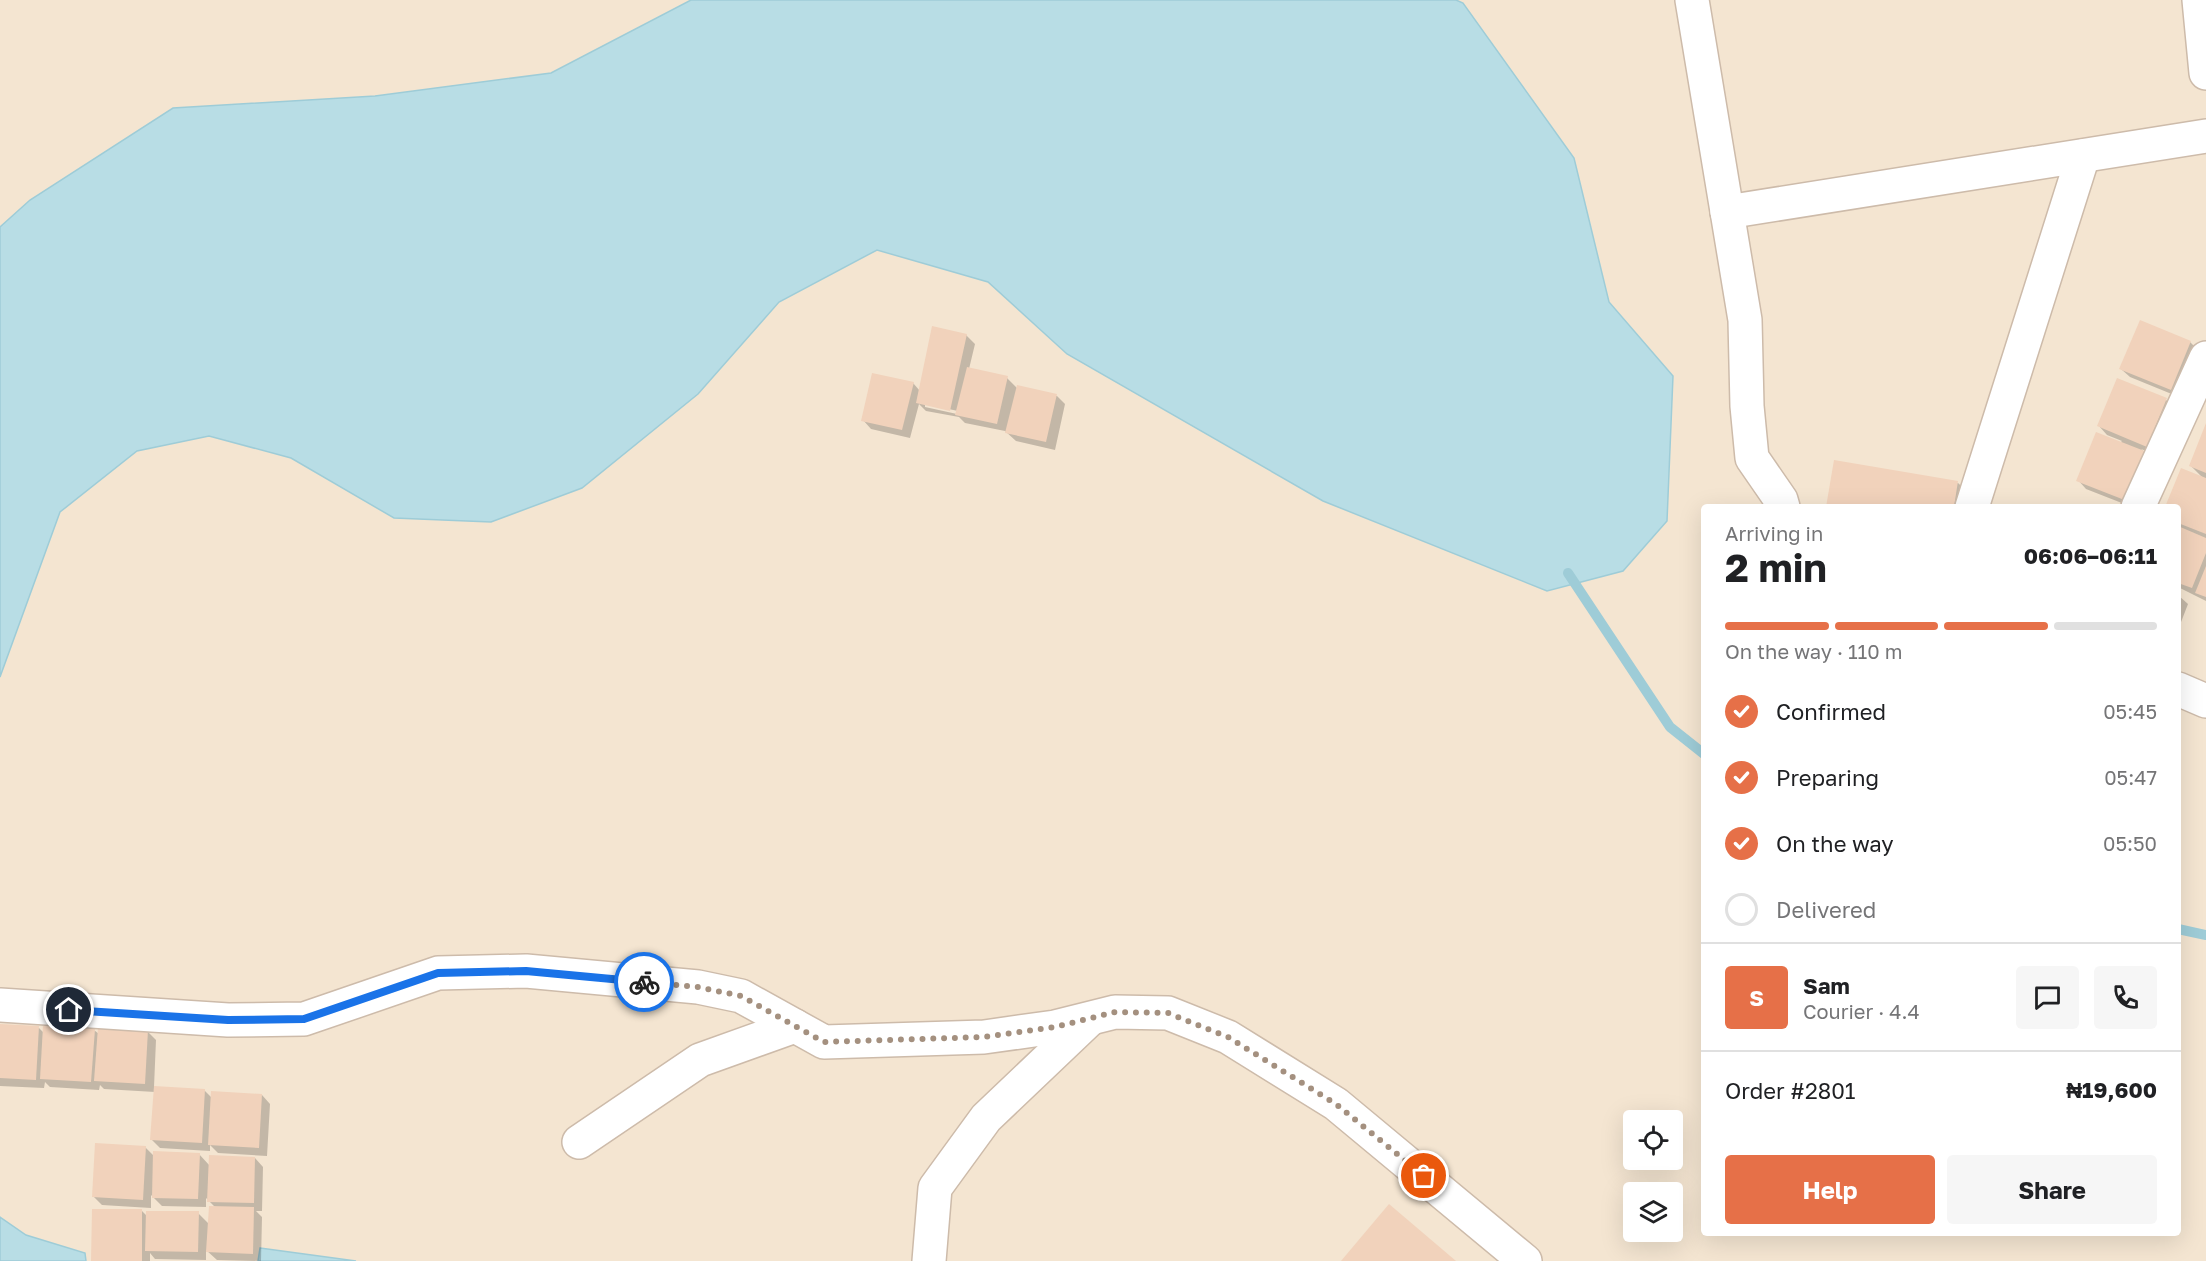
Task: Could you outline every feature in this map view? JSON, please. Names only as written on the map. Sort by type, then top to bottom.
[{"type":"street","points":[[1692,0],[1745,320],[1747,406],[1752,458],[1783,504]]},
{"type":"street","points":[[2199,0],[2206,74]]},
{"type":"street","points":[[1727,212],[2206,136]]},
{"type":"street","points":[[1973,504],[2083,156]]},
{"type":"street","points":[[2139,504],[2206,358]]},
{"type":"street","points":[[2181,690],[2206,701]]},
{"type":"street","points":[[0,1005],[228,1020],[304,1019],[438,973],[526,971],[698,987],[741,996],[824,1042],[984,1037],[1055,1027],[1115,1012],[1168,1013],[1228,1037],[1336,1104],[1525,1261]]},
{"type":"street","points":[[929,1261],[935,1188],[986,1118],[1090,1019]]},
{"type":"street","points":[[579,1142],[700,1060],[795,1026]]},
{"type":"shaded area","points":[[0,0],[691,0],[551,73],[375,96],[173,108],[30,200],[0,227]]},
{"type":"shaded area","points":[[1456,0],[2206,0],[2206,1261],[356,1261],[260,1248],[258,1261],[86,1261],[85,1253],[26,1235],[0,1217],[0,677],[60,512],[137,451],[208,436],[291,458],[394,518],[698,394],[779,302],[877,250],[988,282],[1067,354],[1547,591],[1623,571],[1667,521],[1673,376],[1609,302],[1574,158],[1463,4]]},
{"type":"water","points":[[691,0],[1456,0],[1463,3],[1574,158],[1609,302],[1673,376],[1667,521],[1623,571],[1547,591],[1323,501],[1067,354],[988,282],[877,250],[779,302],[698,394],[582,488],[491,522],[394,518],[291,458],[209,436],[137,451],[60,512],[0,677],[0,227],[30,200],[173,108],[375,96],[551,73]]},
{"type":"water","points":[[0,1217],[26,1235],[85,1253],[86,1261],[0,1261]]},
{"type":"water","points":[[260,1248],[356,1261],[258,1261]]},
{"type":"building","points":[[2140,320],[2191,341],[2171,390],[2119,369]]},
{"type":"building","points":[[932,326],[967,334],[950,411],[916,403]]},
{"type":"building","points":[[967,367],[1008,376],[997,424],[955,415]]},
{"type":"building","points":[[872,373],[914,382],[902,430],[861,421]]},
{"type":"building","points":[[2117,378],[2167,398],[2147,447],[2097,426]]},
{"type":"building","points":[[1017,385],[1057,394],[1046,442],[1005,433]]},
{"type":"building","points":[[2206,423],[2206,473],[2189,466]]},
{"type":"building","points":[[2096,432],[2147,452],[2127,501],[2076,481]]},
{"type":"building","points":[[1834,460],[1958,481],[1954,504],[1827,504]]},
{"type":"building","points":[[2181,468],[2206,478],[2206,534],[2181,524],[2181,504],[2166,504]]},
{"type":"building","points":[[2181,527],[2206,538],[2206,553],[2192,588],[2181,584]]},
{"type":"building","points":[[2206,566],[2206,597],[2195,593]]},
{"type":"building","points":[[0,1024],[39,1026],[36,1080],[0,1078]]},
{"type":"building","points":[[43,1026],[95,1029],[91,1082],[40,1079]]},
{"type":"building","points":[[98,1027],[148,1030],[145,1084],[94,1081]]},
{"type":"building","points":[[154,1086],[205,1089],[202,1143],[150,1140]]},
{"type":"building","points":[[211,1091],[262,1094],[259,1148],[208,1145]]},
{"type":"building","points":[[95,1143],[146,1146],[143,1200],[92,1197]]},
{"type":"building","points":[[153,1151],[200,1153],[198,1199],[152,1198]]},
{"type":"building","points":[[209,1155],[255,1157],[254,1203],[207,1202]]},
{"type":"building","points":[[1389,1204],[1456,1261],[1341,1261]]},
{"type":"building","points":[[209,1206],[254,1207],[253,1254],[206,1252]]},
{"type":"building","points":[[92,1209],[142,1209],[142,1261],[91,1261]]},
{"type":"building","points":[[146,1211],[199,1211],[198,1252],[145,1251]]},
{"type":"waterway","points":[[1568,573],[1670,727],[1701,752]]},
{"type":"waterway","points":[[2181,930],[2206,935]]},
{"type":"way so far","points":[[644,982],[698,987],[741,996],[824,1042],[984,1037],[1055,1027],[1115,1012],[1168,1013],[1228,1037],[1336,1104],[1424,1176]]},
{"type":"route","points":[[69,1010],[228,1020],[304,1019],[438,973],[526,971],[644,982]]}]
